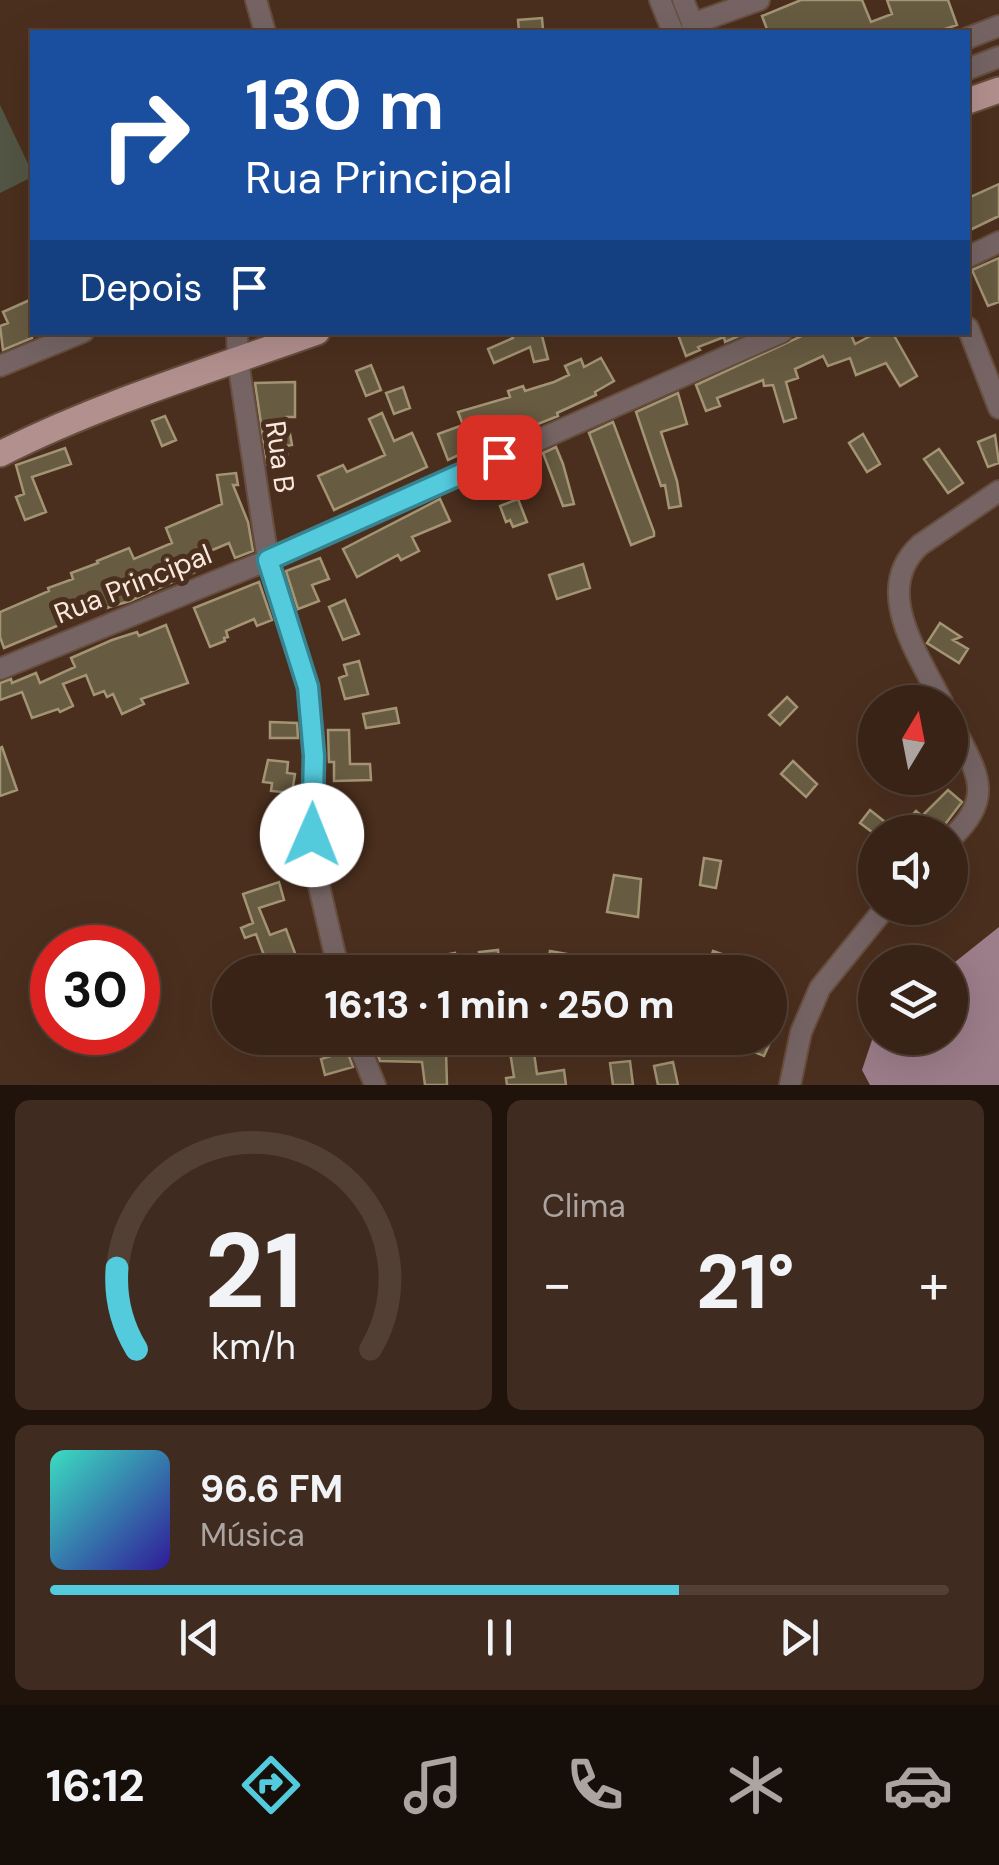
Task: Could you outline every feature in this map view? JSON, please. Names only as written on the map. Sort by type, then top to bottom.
[{"type":"main road","points":[[970,100],[999,90]]},
{"type":"main road","points":[[0,454],[65,424],[309,335]]},
{"type":"street","points":[[256,0],[264,30]]},
{"type":"street","points":[[660,0],[687,30]]},
{"type":"street","points":[[683,0],[687,30]]},
{"type":"street","points":[[687,30],[759,0]]},
{"type":"street","points":[[970,37],[999,26]]},
{"type":"street","points":[[970,67],[999,57]]},
{"type":"street","points":[[970,256],[999,242]]},
{"type":"street","points":[[970,333],[999,408]]},
{"type":"street","points":[[0,366],[77,335]]},
{"type":"street","name":"Rua B","points":[[237,335],[268,560],[308,687],[314,756],[312,856],[335,955]]},
{"type":"street","name":"Rua Principal","points":[[0,669],[268,560],[775,335]]},
{"type":"street","points":[[934,685],[901,615],[898,579],[910,554],[920,545],[999,491]]},
{"type":"street","points":[[968,756],[978,791],[968,822]]},
{"type":"street","points":[[790,1085],[801,1032],[820,988],[870,925]]},
{"type":"street","points":[[363,1055],[375,1085]]},
{"type":"green space","points":[[0,105],[30,168],[30,178],[0,193]]},
{"type":"shaded area","points":[[999,927],[999,1085],[870,1085],[862,1070],[867,1055],[968,1055],[968,952]]},
{"type":"building","points":[[801,0],[862,0],[871,22],[892,14],[887,0],[948,0],[957,25],[942,30],[767,30],[762,16]]},
{"type":"building","points":[[542,18],[543,30],[519,30],[518,20]]},
{"type":"building","points":[[999,184],[999,216],[970,230],[970,197]]},
{"type":"building","points":[[999,258],[999,302],[988,306],[972,270]]},
{"type":"building","points":[[30,300],[32,338],[3,350],[0,326],[8,323],[3,312]]},
{"type":"building","points":[[512,335],[542,335],[548,359],[534,362],[530,347],[494,363],[488,349],[513,338]]},
{"type":"building","points":[[678,335],[739,335],[698,347],[700,350],[686,356]]},
{"type":"building","points":[[804,335],[851,335],[855,344],[872,335],[894,335],[917,376],[900,386],[886,363],[856,375],[850,358],[828,366],[823,356],[795,369],[798,378],[786,382],[796,418],[784,422],[773,385],[764,386],[763,380],[717,398],[720,406],[706,411],[696,385]]},
{"type":"building","points":[[601,358],[614,381],[596,395],[508,438],[493,444],[491,440],[448,460],[438,434],[463,425],[458,412],[510,397],[508,391],[523,386],[525,391],[554,382],[569,375],[565,366],[581,359],[584,367]]},
{"type":"building","points":[[371,365],[381,390],[366,396],[356,371]]},
{"type":"building","points":[[295,382],[295,417],[287,417],[292,445],[286,446],[288,460],[267,464],[255,383]]},
{"type":"building","points":[[403,387],[410,408],[394,414],[386,393]]},
{"type":"building","points":[[678,393],[687,424],[661,432],[681,506],[669,508],[665,485],[661,486],[636,412]]},
{"type":"building","points":[[382,413],[394,441],[412,433],[427,467],[334,510],[318,476],[343,465],[347,472],[385,455],[369,419]]},
{"type":"building","points":[[165,416],[176,440],[162,446],[152,421]]},
{"type":"building","points":[[613,422],[654,532],[654,536],[631,545],[589,433]]},
{"type":"building","points":[[863,434],[880,464],[867,472],[849,443]]},
{"type":"building","points":[[995,435],[999,463],[988,467],[978,442]]},
{"type":"building","points":[[556,447],[574,504],[563,506],[543,453]]},
{"type":"building","points":[[65,448],[71,464],[32,477],[46,512],[25,520],[16,497],[24,494],[16,465]]},
{"type":"building","points":[[939,449],[963,483],[948,493],[924,459]]},
{"type":"building","points":[[236,473],[238,485],[233,485],[248,522],[253,551],[235,558],[229,543],[203,554],[209,566],[130,601],[83,615],[4,648],[0,612],[73,579],[71,573],[129,548],[134,559],[172,543],[166,528],[222,504],[217,475]]},
{"type":"building","points":[[440,499],[450,521],[412,537],[419,551],[401,560],[398,555],[357,577],[343,549]]},
{"type":"building","points":[[518,499],[527,522],[513,527],[510,520],[506,522],[500,506]]},
{"type":"building","points":[[320,558],[329,579],[312,585],[319,601],[298,609],[286,571]]},
{"type":"building","points":[[583,564],[590,588],[557,599],[549,575]]},
{"type":"building","points":[[259,582],[272,620],[257,626],[254,619],[226,631],[225,641],[210,647],[194,608]]},
{"type":"building","points":[[345,600],[359,634],[343,640],[329,607]]},
{"type":"building","points":[[940,623],[961,637],[953,640],[968,649],[959,663],[927,643]]},
{"type":"building","points":[[166,625],[188,683],[141,699],[144,704],[122,714],[113,694],[107,697],[104,691],[94,695],[86,675],[63,684],[73,706],[60,712],[58,709],[32,718],[22,692],[0,700],[0,683],[11,679],[12,683],[36,673],[40,683],[75,667],[71,658],[112,640],[137,632],[139,636]]},
{"type":"building","points":[[359,661],[368,694],[345,699],[339,678],[347,675],[344,665]]},
{"type":"building","points":[[787,697],[797,707],[780,725],[769,715]]},
{"type":"building","points":[[396,708],[399,723],[366,728],[363,714]]},
{"type":"building","points":[[270,722],[297,723],[298,738],[270,738]]},
{"type":"building","points":[[328,730],[349,730],[350,764],[370,764],[371,780],[334,781]]},
{"type":"building","points":[[0,748],[17,790],[0,796]]},
{"type":"building","points":[[268,760],[288,762],[287,773],[295,774],[292,793],[271,791],[272,783],[263,782]]},
{"type":"building","points":[[793,761],[817,784],[806,797],[781,774]]},
{"type":"building","points":[[943,795],[954,795],[962,802],[952,815],[923,815]]},
{"type":"building","points":[[704,858],[721,861],[716,888],[700,885]]},
{"type":"building","points":[[614,875],[641,879],[638,917],[607,912]]},
{"type":"building","points":[[279,882],[284,900],[259,908],[270,935],[286,929],[296,955],[264,955],[256,934],[245,938],[241,928],[253,923],[243,894]]},
{"type":"building","points":[[498,950],[498,955],[479,955]]},
{"type":"building","points":[[348,1055],[353,1067],[325,1075],[321,1059]]},
{"type":"building","points":[[378,1055],[446,1055],[447,1085],[425,1085],[422,1062],[380,1061]]},
{"type":"building","points":[[510,1055],[534,1055],[537,1074],[564,1070],[566,1085],[507,1085],[506,1078],[514,1077]]},
{"type":"building","points":[[630,1061],[633,1085],[613,1085],[610,1063]]},
{"type":"building","points":[[673,1062],[678,1085],[658,1085],[654,1066]]},
{"type":"route","points":[[312,835],[314,756],[308,687],[268,560],[499,457]]}]
